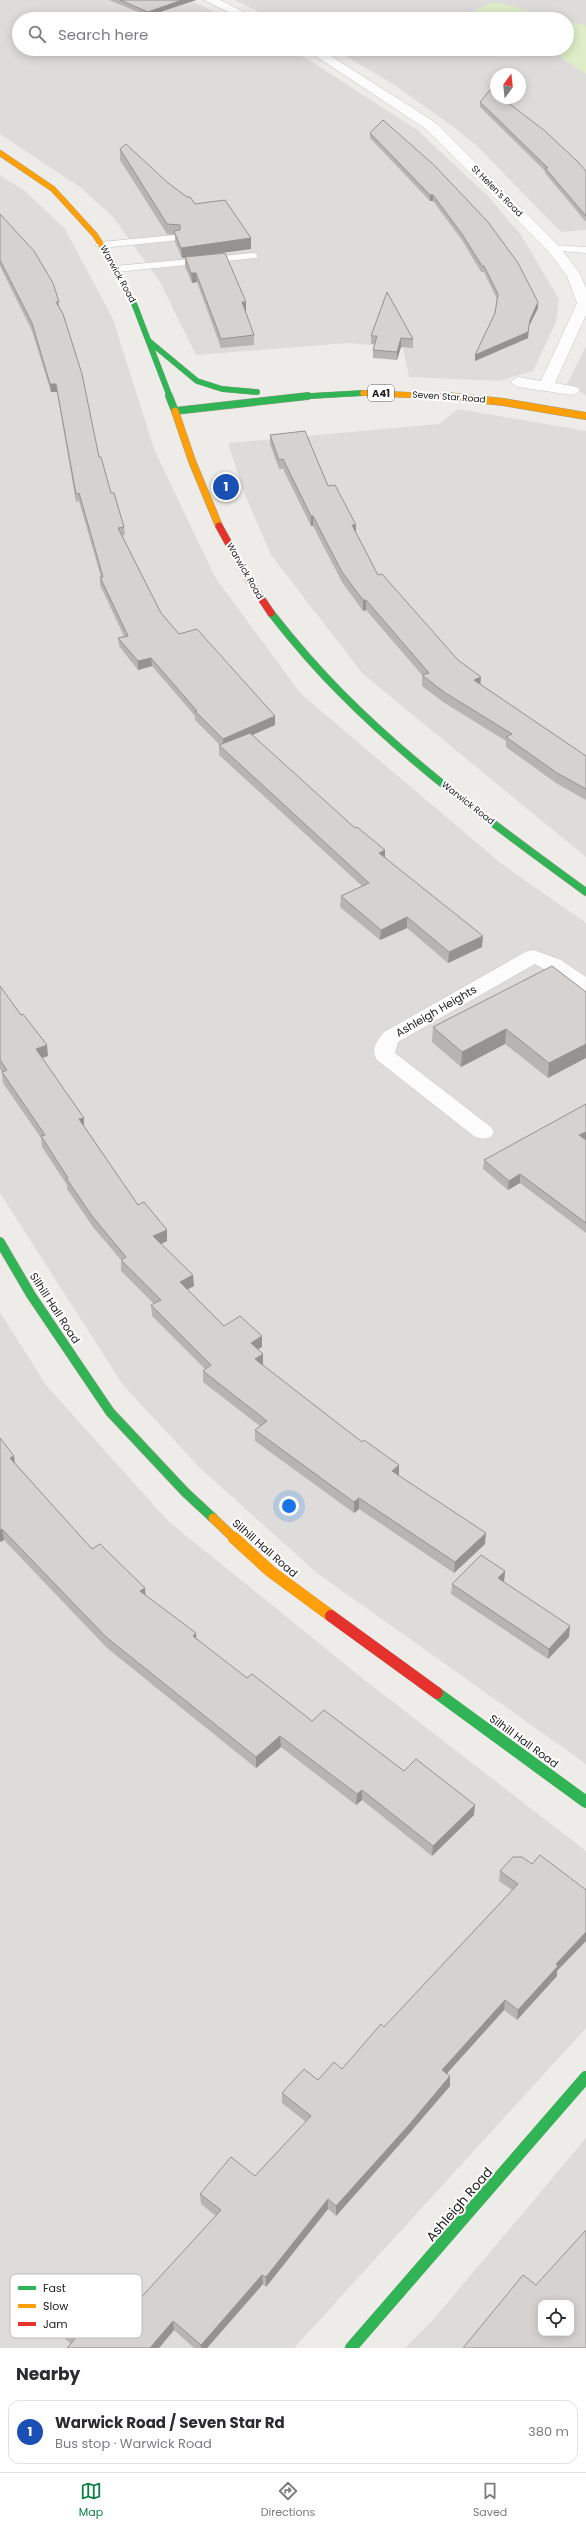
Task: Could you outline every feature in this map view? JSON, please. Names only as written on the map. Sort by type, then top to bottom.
[{"type":"main road","name":"Warwick Road","points":[[0,153],[52,190],[101,245],[116,269],[135,306],[150,342],[165,389],[175,410],[195,471],[238,562],[263,602],[294,644],[373,725],[424,769],[586,892]]},
{"type":"main road","name":"Seven Star Road","points":[[150,342],[168,355],[190,377],[205,385],[247,392],[311,395]]},
{"type":"main road","name":"Seven Star Road","points":[[175,410],[311,395],[368,393],[488,400],[586,416]]},
{"type":"main road","name":"Silhill Hall Road","points":[[0,1242],[31,1295],[110,1412],[185,1492],[270,1571],[586,1802]]},
{"type":"main road","name":"Ashleigh Road","points":[[351,2348],[586,2077]]},
{"type":"street","points":[[210,0],[237,12]]},
{"type":"street","name":"St Helen's Road","points":[[322,56],[431,126],[553,248],[583,286],[584,303],[546,386]]},
{"type":"street","points":[[518,382],[572,390]]},
{"type":"street","name":"Ashleigh Heights","points":[[483,1132],[384,1055],[385,1045],[392,1037],[534,956],[554,965],[586,987]]},
{"type":"lane","points":[[101,245],[175,238]]},
{"type":"lane","points":[[553,248],[586,250]]},
{"type":"lane","points":[[116,269],[253,256]]},
{"type":"shaded area","points":[[0,0],[189,0],[216,12],[12,12],[12,56],[301,56],[417,130],[488,196],[521,235],[559,299],[556,322],[533,371],[499,381],[409,377],[403,348],[348,343],[196,355],[160,282],[113,217],[80,187],[0,134]]},
{"type":"shaded area","points":[[234,0],[586,0],[586,26],[574,23],[574,12],[532,12],[495,2],[474,11],[477,12],[259,12]]},
{"type":"shaded area","points":[[345,56],[559,56],[586,74],[586,230],[561,232],[477,146],[452,126],[393,84]]},
{"type":"shaded area","points":[[0,175],[26,192],[65,229],[113,319],[154,449],[215,577],[301,694],[503,865],[586,923],[586,1764],[317,1573],[199,1467],[123,1385],[0,1193]]},
{"type":"shaded area","points":[[586,346],[586,395],[567,384]]},
{"type":"shaded area","points":[[458,409],[586,431],[586,857],[363,674],[271,555],[245,495],[228,443],[439,424]]},
{"type":"shaded area","points":[[0,1312],[46,1385],[168,1521],[362,1678],[586,1851],[586,2028],[294,2348],[0,2348]]},
{"type":"shaded area","points":[[586,2138],[586,2348],[405,2348],[433,2320]]},
{"type":"green space","points":[[495,2],[532,12],[477,12],[474,11]]},
{"type":"green space","points":[[574,23],[586,26],[586,74],[559,56],[574,56]]},
{"type":"building","points":[[120,0],[182,0],[148,12]]},
{"type":"building","points":[[490,90],[490,104],[510,104],[545,131],[577,161],[586,171],[586,216],[545,168],[548,168],[480,102]]},
{"type":"building","points":[[383,120],[434,165],[488,222],[518,263],[538,302],[530,320],[528,332],[475,355],[495,313],[498,294],[484,266],[482,266],[462,234],[433,195],[430,195],[370,133]]},
{"type":"building","points":[[126,144],[168,183],[187,197],[190,197],[195,204],[225,200],[251,238],[181,248],[174,231],[180,230],[180,225],[167,224],[120,149]]},
{"type":"building","points":[[0,214],[34,251],[53,283],[59,302],[56,302],[63,314],[82,374],[99,457],[101,457],[111,493],[114,493],[124,527],[118,528],[161,613],[179,634],[197,629],[275,716],[223,739],[195,711],[197,711],[151,658],[138,661],[118,638],[128,636],[100,577],[103,577],[79,493],[76,494],[56,384],[50,384],[32,323],[0,260]]},
{"type":"building","points":[[225,253],[246,302],[242,302],[254,335],[221,339],[196,273],[191,273],[185,257]]},
{"type":"building","points":[[387,292],[413,339],[401,338],[397,352],[373,350],[377,336],[371,336]]},
{"type":"building","points":[[305,431],[328,486],[335,485],[356,525],[352,525],[378,575],[382,574],[458,660],[481,677],[474,680],[586,756],[586,789],[557,773],[506,737],[512,734],[444,692],[422,675],[429,673],[366,600],[363,600],[342,572],[313,516],[311,516],[283,459],[279,460],[270,435]]},
{"type":"building","points":[[250,733],[355,828],[357,827],[385,850],[379,853],[483,936],[449,952],[407,917],[381,930],[341,896],[369,883],[219,745]]},
{"type":"building","points":[[552,966],[586,992],[586,1044],[549,1063],[506,1029],[462,1052],[433,1027]]},
{"type":"building","points":[[0,986],[21,1015],[23,1014],[47,1045],[36,1049],[84,1118],[79,1119],[138,1205],[144,1202],[167,1230],[153,1236],[193,1275],[180,1282],[224,1326],[240,1316],[262,1336],[251,1343],[263,1354],[255,1359],[362,1442],[364,1440],[399,1465],[392,1471],[486,1533],[455,1562],[359,1498],[354,1502],[255,1430],[267,1421],[203,1371],[211,1365],[151,1305],[161,1300],[121,1260],[126,1257],[92,1216],[66,1178],[68,1178],[41,1136],[45,1135],[2,1072],[7,1070],[0,1060]]},
{"type":"building","points":[[586,1104],[586,1132],[579,1135],[586,1140],[586,1223],[520,1174],[509,1181],[484,1160]]},
{"type":"building","points":[[0,1438],[14,1456],[10,1458],[92,1549],[100,1544],[145,1588],[140,1591],[196,1633],[193,1636],[247,1678],[252,1674],[312,1721],[324,1710],[404,1771],[416,1759],[475,1805],[433,1846],[362,1790],[357,1794],[280,1736],[256,1757],[106,1637],[2,1529],[0,1530]]},
{"type":"building","points":[[481,1555],[505,1571],[498,1578],[570,1626],[549,1649],[452,1584]]},
{"type":"building","points":[[540,1855],[586,1890],[586,1932],[556,1964],[558,1966],[518,2010],[505,2000],[442,2070],[450,2076],[408,2126],[336,2206],[328,2199],[266,2277],[262,2275],[201,2345],[173,2321],[150,2348],[67,2348],[75,2339],[74,2338],[142,2338],[142,2296],[221,2210],[200,2194],[231,2157],[255,2176],[311,2116],[282,2093],[304,2069],[318,2080],[334,2062],[342,2069],[381,2024],[384,2027],[518,1884],[500,1871],[513,1857],[522,1857],[532,1864]]},
{"type":"building","points":[[586,2230],[586,2348],[463,2348],[523,2275],[536,2285]]},
{"type":"traffic: fast","points":[[116,268],[135,306],[175,411],[294,397],[363,393]]},
{"type":"traffic: fast","points":[[150,342],[197,381],[222,389],[257,392]]},
{"type":"traffic: fast","points":[[271,613],[340,693],[378,729],[459,797],[586,892]]},
{"type":"traffic: fast","points":[[0,1242],[31,1295],[110,1412],[185,1492],[213,1518]]},
{"type":"traffic: fast","points":[[437,1693],[586,1802]]},
{"type":"traffic: fast","points":[[351,2348],[586,2077]]},
{"type":"traffic: slow","points":[[0,153],[53,189],[95,235],[116,268]]},
{"type":"traffic: slow","points":[[363,393],[447,396],[503,402],[586,416]]},
{"type":"traffic: slow","points":[[175,411],[192,461],[219,526]]},
{"type":"traffic: slow","points":[[213,1518],[270,1571],[331,1616]]},
{"type":"traffic: jam","points":[[219,526],[249,580],[271,613]]},
{"type":"traffic: jam","points":[[331,1616],[437,1693]]},
{"type":"place","name":"Warwick Road / Seven Star Rd","points":[[226,487]]}]
